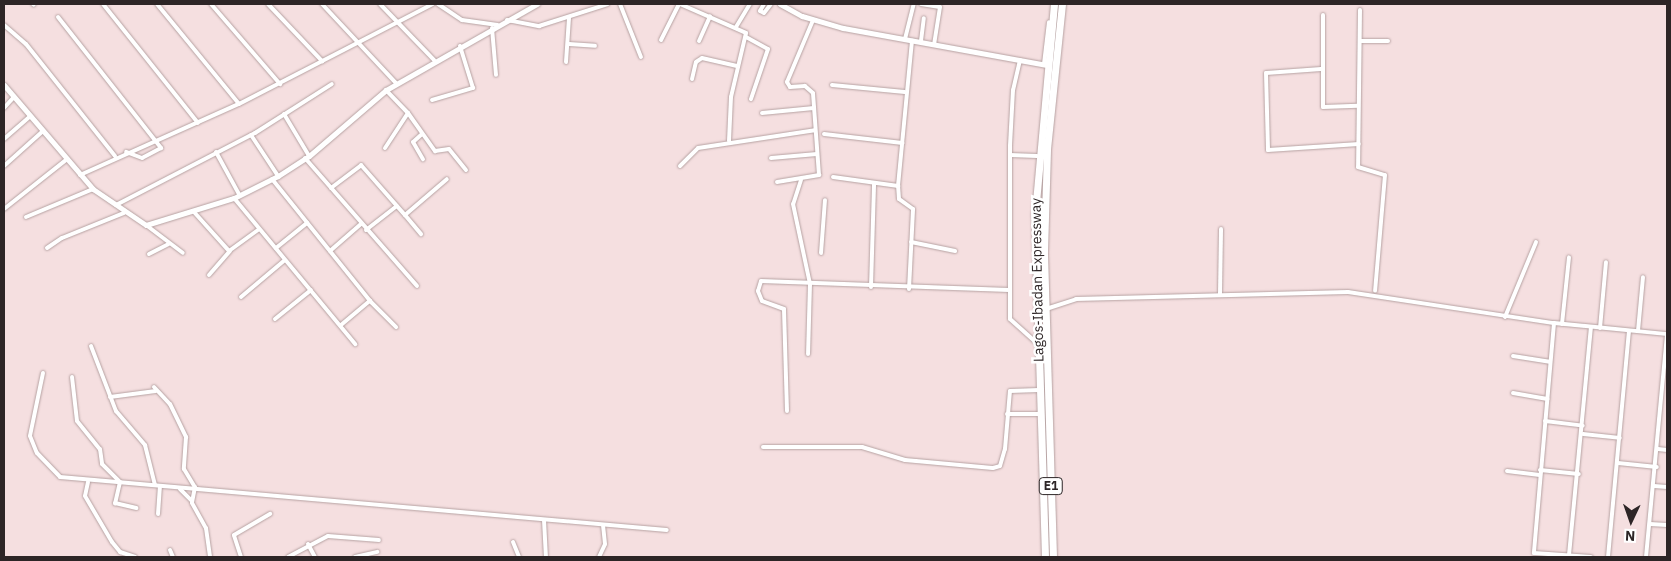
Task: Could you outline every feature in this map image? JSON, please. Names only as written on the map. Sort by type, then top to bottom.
[{"type":"highway","name":"Lagos-Ibadan Expressway","points":[[1045,557],[1035,290],[1036,194],[1037,156],[1045,65],[1053,4]]},
{"type":"highway","name":"Lagos-Ibadan Expressway","points":[[1053,557],[1044,310],[1045,193],[1062,4]]},
{"type":"street","points":[[103,4],[198,122]]},
{"type":"street","points":[[157,4],[239,104]]},
{"type":"street","points":[[211,4],[280,84]]},
{"type":"street","points":[[268,4],[322,61]]},
{"type":"street","points":[[322,4],[396,84]]},
{"type":"street","points":[[380,4],[434,60]]},
{"type":"street","points":[[80,174],[115,156],[239,104],[433,4]]},
{"type":"street","points":[[438,4],[480,26],[484,32]]},
{"type":"street","points":[[146,225],[194,212],[237,197],[278,176],[307,157],[386,90],[434,60],[536,4]]},
{"type":"street","points":[[507,20],[530,27],[569,18],[608,4]]},
{"type":"street","points":[[620,4],[641,57]]},
{"type":"street","points":[[660,40],[680,4],[736,27],[746,37],[768,49],[751,99]]},
{"type":"street","points":[[736,27],[750,4]]},
{"type":"street","points":[[764,4],[760,11],[764,14],[771,4]]},
{"type":"street","points":[[780,4],[813,20],[1045,65]]},
{"type":"street","points":[[906,39],[914,4]]},
{"type":"street","points":[[921,4],[940,7],[934,44]]},
{"type":"street","points":[[1360,10],[1358,167],[1385,174],[1375,291]]},
{"type":"street","points":[[1323,15],[1321,69],[1323,107],[1358,106]]},
{"type":"street","points":[[699,41],[710,16]]},
{"type":"street","points":[[58,17],[156,140],[160,148],[156,153],[142,158],[126,152]]},
{"type":"street","points":[[566,62],[569,18]]},
{"type":"street","points":[[921,41],[924,18]]},
{"type":"street","points":[[777,182],[818,178],[814,108],[810,89],[790,87],[787,82],[813,20]]},
{"type":"street","points":[[480,26],[498,24]]},
{"type":"street","points":[[4,25],[26,44],[115,156]]},
{"type":"street","points":[[492,28],[496,75]]},
{"type":"street","points":[[729,141],[738,66],[746,37]]},
{"type":"street","points":[[909,289],[912,205],[899,199],[898,186],[905,92],[912,40]]},
{"type":"street","points":[[1361,41],[1388,41]]},
{"type":"street","points":[[568,44],[595,46]]},
{"type":"street","points":[[432,100],[473,88],[460,46]]},
{"type":"street","points":[[692,79],[702,58],[738,66]]},
{"type":"street","points":[[1020,60],[1013,90],[1010,155],[1010,319],[1037,344]]},
{"type":"street","points":[[1321,69],[1266,73],[1268,150],[1359,144]]},
{"type":"street","points":[[114,205],[252,135],[332,84]]},
{"type":"street","points":[[4,85],[93,189],[124,214],[146,225],[183,253]]},
{"type":"street","points":[[832,85],[905,92]]},
{"type":"street","points":[[386,90],[408,113],[435,151],[449,149],[466,170]]},
{"type":"street","points":[[4,108],[14,98]]},
{"type":"street","points":[[762,113],[814,108]]},
{"type":"street","points":[[385,148],[408,113]]},
{"type":"street","points":[[284,114],[307,157],[360,224],[417,286]]},
{"type":"street","points":[[4,139],[30,116]]},
{"type":"street","points":[[680,166],[698,148],[729,141],[815,130]]},
{"type":"street","points":[[4,166],[43,131]]},
{"type":"street","points":[[422,134],[412,142],[423,159]]},
{"type":"street","points":[[824,134],[902,143]]},
{"type":"street","points":[[252,135],[278,176]]},
{"type":"street","points":[[216,152],[237,197],[259,229],[355,344]]},
{"type":"street","points":[[771,158],[817,154]]},
{"type":"street","points":[[1010,155],[1037,156]]},
{"type":"street","points":[[4,208],[67,159]]},
{"type":"street","points":[[331,188],[360,165],[421,234]]},
{"type":"street","points":[[833,177],[898,186]]},
{"type":"street","points":[[272,179],[370,302],[396,327]]},
{"type":"street","points":[[405,215],[447,179]]},
{"type":"street","points":[[802,180],[793,204],[810,284],[808,354]]},
{"type":"street","points":[[871,287],[874,182]]},
{"type":"street","points":[[26,217],[93,189]]},
{"type":"street","points":[[821,253],[824,200]]},
{"type":"street","points":[[366,230],[396,206]]},
{"type":"street","points":[[194,212],[230,251]]},
{"type":"street","points":[[48,248],[62,238],[124,214]]},
{"type":"street","points":[[276,248],[307,222]]},
{"type":"street","points":[[330,251],[360,224]]},
{"type":"street","points":[[209,275],[230,251],[259,229]]},
{"type":"street","points":[[1220,294],[1221,229]]},
{"type":"street","points":[[911,242],[955,251]]},
{"type":"street","points":[[1505,317],[1536,242]]},
{"type":"street","points":[[149,254],[169,244]]},
{"type":"street","points":[[1562,324],[1569,257]]},
{"type":"street","points":[[241,297],[285,260]]},
{"type":"street","points":[[1600,328],[1606,262]]},
{"type":"street","points":[[1638,331],[1643,277]]},
{"type":"street","points":[[787,412],[784,309],[762,301],[758,285],[761,281],[909,289],[1009,290]]},
{"type":"street","points":[[275,319],[311,290]]},
{"type":"street","points":[[1044,310],[1076,299],[1348,292],[1505,317],[1667,334],[1658,449],[1646,557]]},
{"type":"street","points":[[341,325],[370,302]]},
{"type":"street","points":[[1554,323],[1534,552],[1591,557]]},
{"type":"street","points":[[1569,555],[1584,426],[1591,327]]},
{"type":"street","points":[[1608,557],[1629,331]]},
{"type":"street","points":[[91,346],[116,411],[141,438],[155,485]]},
{"type":"street","points":[[1513,356],[1550,362]]},
{"type":"street","points":[[43,373],[30,436],[37,453],[60,477],[160,487],[178,488],[195,486],[603,526],[667,530]]},
{"type":"street","points":[[72,377],[77,421],[100,449],[102,464],[120,482]]},
{"type":"street","points":[[110,397],[155,390],[161,391],[170,404],[185,435],[184,469],[195,486],[192,500]]},
{"type":"street","points":[[762,447],[862,447],[905,460],[993,468],[1000,466],[1003,457],[1010,391],[1039,390]]},
{"type":"street","points":[[1513,393],[1547,399]]},
{"type":"street","points":[[1660,410],[1667,411]]},
{"type":"street","points":[[1007,414],[1040,414]]},
{"type":"street","points":[[1544,421],[1584,426]]},
{"type":"street","points":[[1583,434],[1620,438]]},
{"type":"street","points":[[1658,449],[1667,450]]},
{"type":"street","points":[[1618,463],[1656,467]]},
{"type":"street","points":[[1540,470],[1579,474]]},
{"type":"street","points":[[1507,471],[1540,475]]},
{"type":"street","points":[[94,481],[84,483],[88,503],[118,551],[136,557]]},
{"type":"street","points":[[120,482],[116,505],[136,508]]},
{"type":"street","points":[[1654,486],[1667,487]]},
{"type":"street","points":[[158,514],[160,487]]},
{"type":"street","points":[[178,488],[192,500],[206,528],[210,557]]},
{"type":"street","points":[[241,557],[234,535],[270,514]]},
{"type":"street","points":[[544,520],[546,557]]},
{"type":"street","points":[[1650,524],[1667,525]]},
{"type":"street","points":[[599,557],[606,544],[603,526]]},
{"type":"street","points":[[288,557],[308,544],[328,536],[379,540]]},
{"type":"street","points":[[513,542],[519,557]]},
{"type":"street","points":[[308,544],[315,557]]},
{"type":"street","points":[[170,550],[173,557]]},
{"type":"street","points":[[355,557],[377,552]]}]
